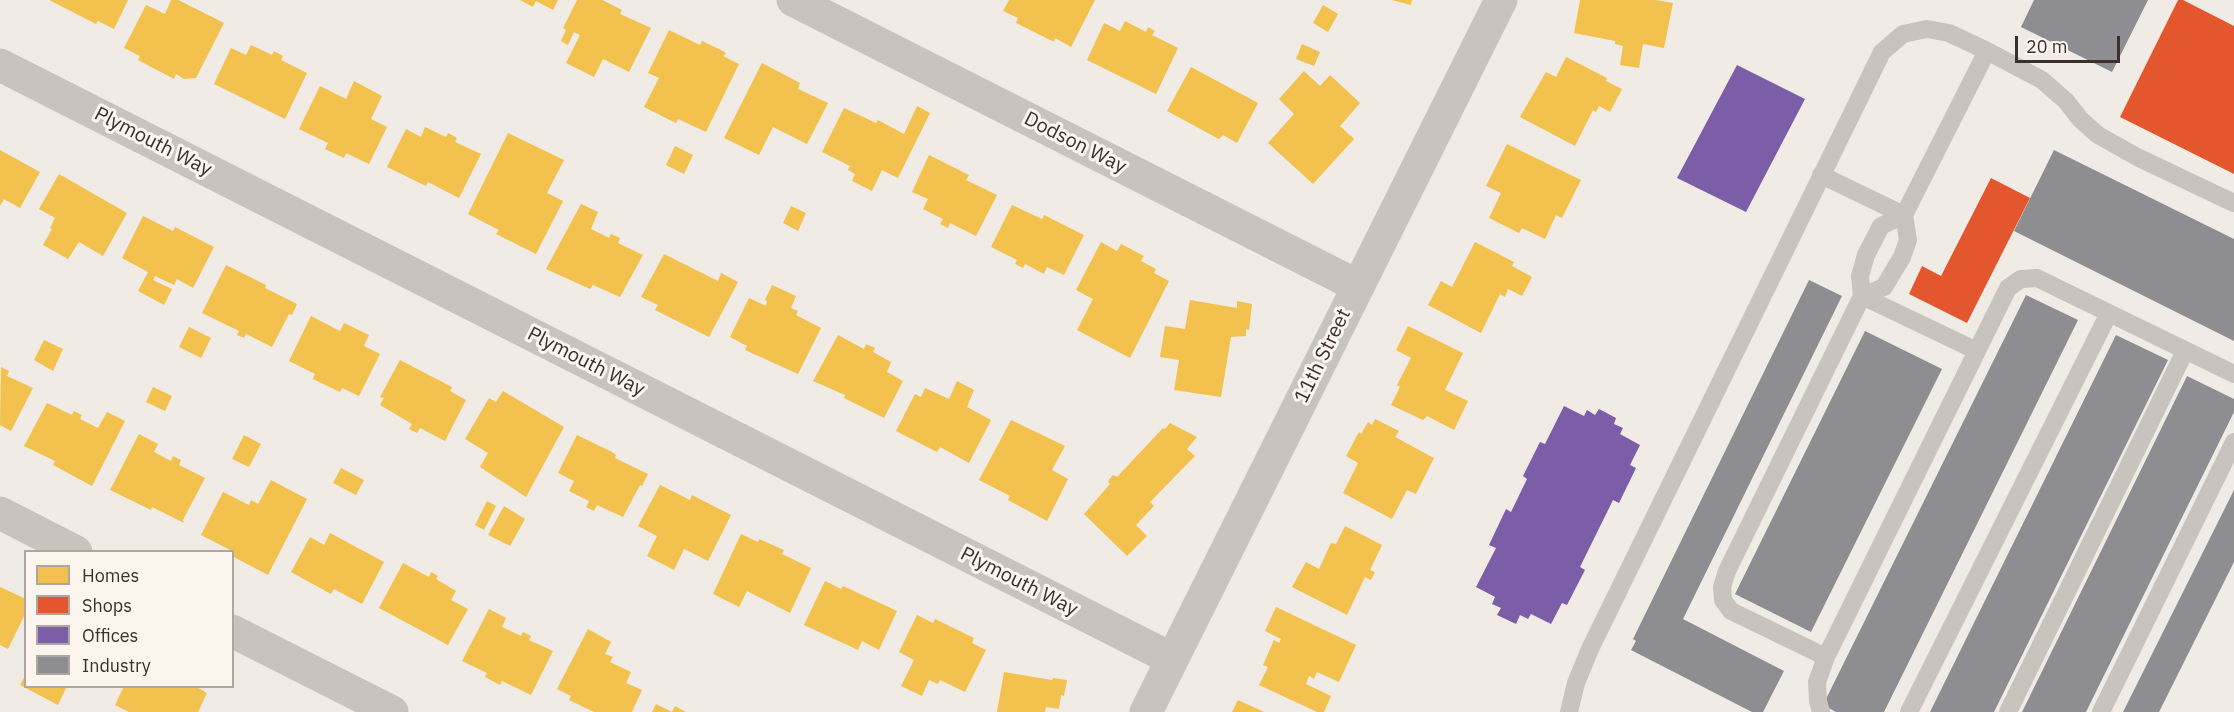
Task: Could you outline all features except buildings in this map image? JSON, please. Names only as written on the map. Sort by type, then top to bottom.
[{"type":"street","name":"Dodson Way","points":[[793,0],[1358,286]]},
{"type":"street","name":"11th Street","points":[[1146,712],[1501,0]]},
{"type":"street","name":"Plymouth Way","points":[[0,65],[1172,659]]},
{"type":"street","points":[[0,513],[72,550]]},
{"type":"street","points":[[234,632],[392,712]]},
{"type":"lane","points":[[1569,712],[1576,682],[1590,649],[1821,175],[1882,52],[1904,34],[1927,29],[1949,33],[1987,51],[2042,80],[2066,101],[2080,119],[2098,135],[2137,157],[2234,202]]},
{"type":"lane","points":[[1862,296],[1884,287],[1902,257],[1908,240],[1904,215],[1987,51]]},
{"type":"lane","points":[[1821,175],[1904,215]]},
{"type":"lane","points":[[1826,657],[1731,611],[1723,600],[1722,587],[1732,560],[1862,296],[1860,276],[1866,255],[1881,226],[1904,215]]},
{"type":"lane","points":[[1821,712],[1817,682],[1826,657],[2008,288],[2021,279],[2037,278],[2234,374]]},
{"type":"lane","points":[[1862,296],[1977,351]]},
{"type":"lane","points":[[1909,712],[2109,313]]},
{"type":"lane","points":[[2008,712],[2186,351]]},
{"type":"lane","points":[[2102,712],[2234,442]]}]
